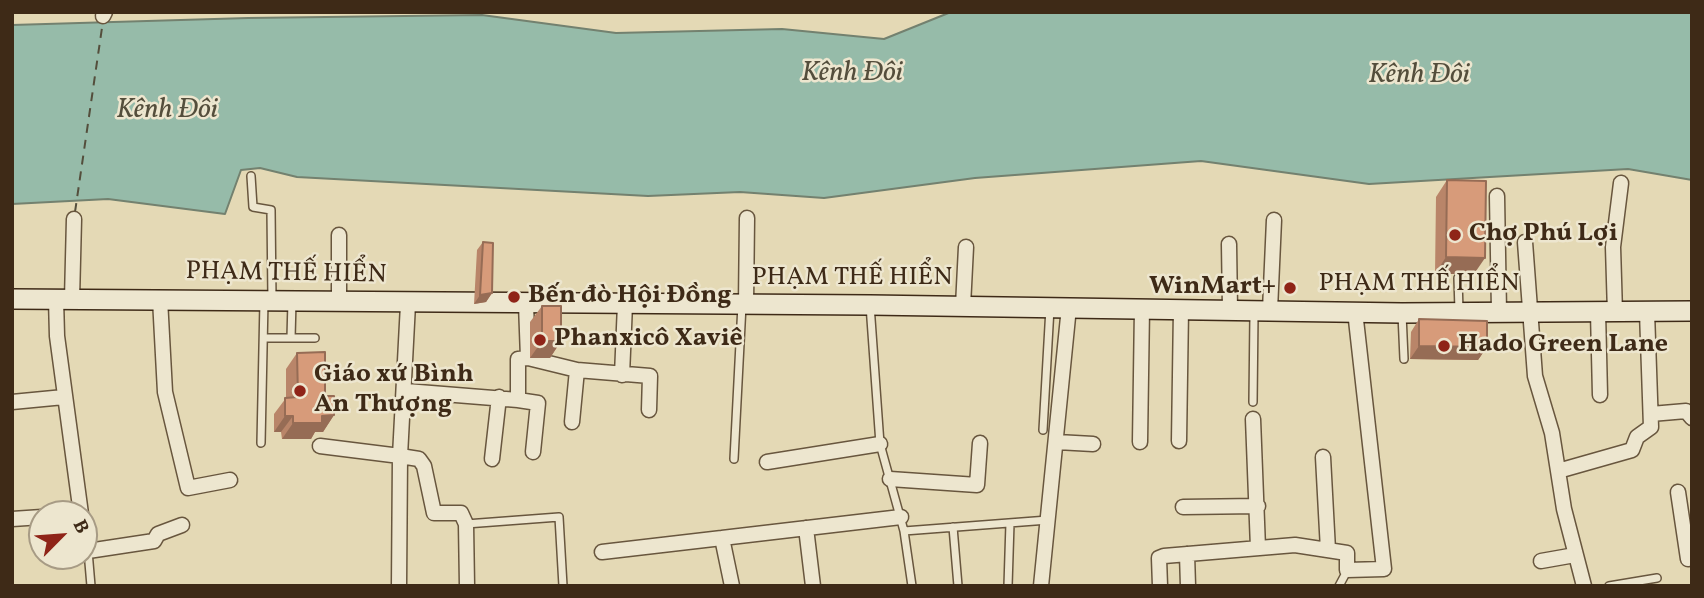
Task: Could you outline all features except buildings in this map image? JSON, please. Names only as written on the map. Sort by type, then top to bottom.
[{"type":"main road","name":"PHẠM THẾ HIỂN","points":[[12,299],[268,300],[408,304],[870,304],[1459,312],[1488,315],[1528,312],[1692,311]]},
{"type":"street","points":[[1600,395],[1606,312],[1621,183]]},
{"type":"street","points":[[1488,315],[1497,196]]},
{"type":"street","points":[[744,304],[747,218]]},
{"type":"street","points":[[74,219],[64,299],[64,397],[79,500]]},
{"type":"street","points":[[1262,310],[1274,219]]},
{"type":"street","points":[[339,235],[339,302]]},
{"type":"street","points":[[1525,242],[1528,312],[1535,376],[1552,433],[1575,555],[1584,586]]},
{"type":"street","points":[[1229,244],[1230,309]]},
{"type":"street","points":[[963,306],[966,247]]},
{"type":"street","points":[[160,299],[165,392],[188,488],[230,480]]},
{"type":"street","points":[[399,586],[400,456],[406,391],[408,304]]},
{"type":"street","points":[[526,304],[528,358]]},
{"type":"street","points":[[622,375],[625,304]]},
{"type":"street","points":[[1041,586],[1057,442],[1060,307]]},
{"type":"street","points":[[1140,442],[1142,308]]},
{"type":"street","points":[[1179,441],[1181,309]]},
{"type":"street","points":[[1160,586],[1160,558],[1295,544],[1347,553],[1347,570],[1384,569],[1355,311]]},
{"type":"street","points":[[1558,471],[1632,450],[1637,438],[1651,427],[1647,312]]},
{"type":"street","points":[[517,400],[518,359],[528,358],[578,370],[650,376],[649,410]]},
{"type":"street","points":[[572,422],[578,370]]},
{"type":"street","points":[[406,391],[499,397],[538,403],[533,452]]},
{"type":"street","points":[[12,402],[64,397]]},
{"type":"street","points":[[492,459],[499,397]]},
{"type":"street","points":[[1651,414],[1686,411],[1692,418]]},
{"type":"street","points":[[1253,419],[1258,548]]},
{"type":"street","points":[[1057,442],[1093,444]]},
{"type":"street","points":[[890,479],[977,485],[980,443]]},
{"type":"street","points":[[767,462],[880,444]]},
{"type":"street","points":[[320,446],[419,459],[424,466],[434,513],[461,513],[466,524],[467,586]]},
{"type":"street","points":[[1323,457],[1328,550]]},
{"type":"street","points":[[1678,492],[1688,559],[1692,558]]},
{"type":"street","points":[[1183,507],[1258,506]]},
{"type":"street","points":[[602,552],[806,528],[902,524]]},
{"type":"street","points":[[98,549],[153,541],[158,534],[182,525]]},
{"type":"street","points":[[806,528],[813,586]]},
{"type":"street","points":[[722,538],[732,586]]},
{"type":"street","points":[[1186,554],[1188,586]]},
{"type":"street","points":[[1541,561],[1575,555]]},
{"type":"lane","points":[[251,176],[253,206],[271,210],[261,443]]},
{"type":"lane","points":[[1458,278],[1459,312]]},
{"type":"lane","points":[[291,338],[292,301]]},
{"type":"lane","points":[[734,459],[744,304]]},
{"type":"lane","points":[[870,304],[880,444],[902,524],[912,586]]},
{"type":"lane","points":[[1043,430],[1060,307]]},
{"type":"lane","points":[[1253,402],[1262,310]]},
{"type":"lane","points":[[1402,313],[1404,359]]},
{"type":"lane","points":[[264,338],[315,338]]},
{"type":"lane","points":[[466,524],[559,517],[563,586]]},
{"type":"lane","points":[[902,524],[953,527],[1048,520]]},
{"type":"lane","points":[[1008,586],[1010,523]]},
{"type":"lane","points":[[953,527],[958,586]]},
{"type":"lane","points":[[1339,586],[1347,570]]},
{"type":"lane","points":[[1609,586],[1657,578]]},
{"type":"water","name":"Kênh Đôi","points":[[951,12],[1692,12],[1692,180],[1628,169],[1369,184],[1201,161],[975,178],[824,198],[740,192],[648,196],[297,177],[260,168],[241,170],[225,214],[108,199],[12,204],[12,25],[482,15],[616,33],[782,29],[884,39]]},
{"type":"ferry route","points":[[75,212],[103,21]]},
{"type":"place","name":"Chợ Phú Lợi","points":[[1455,235]]},
{"type":"place","name":"WinMart+","points":[[1290,288]]},
{"type":"place","name":"Bến đò Hội Đồng","points":[[514,297]]},
{"type":"place","name":"Phanxicô Xaviê","points":[[540,340]]},
{"type":"place","name":"Hado Green Lane","points":[[1444,346]]},
{"type":"place","name":"Giáo xứ Bình An Thượng","points":[[300,391]]}]
